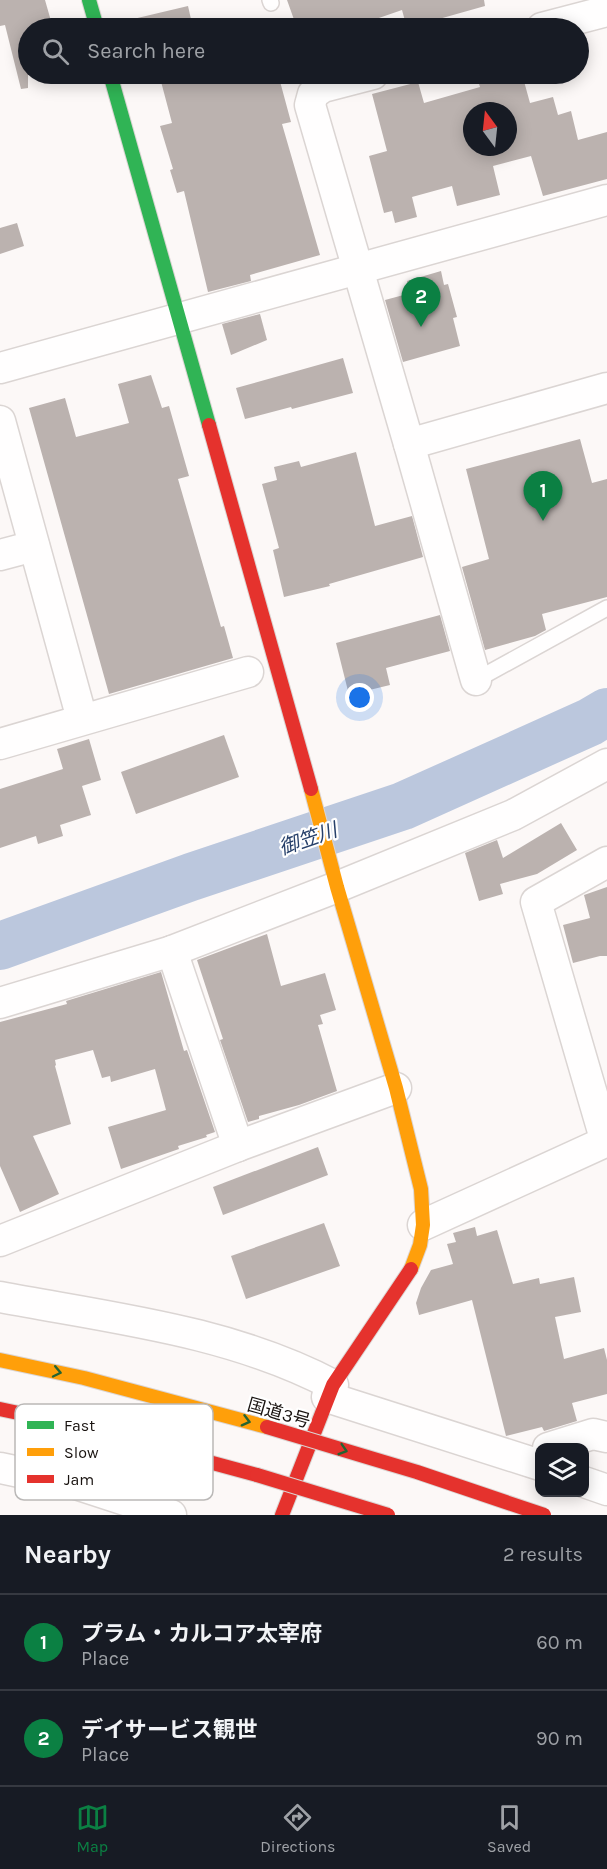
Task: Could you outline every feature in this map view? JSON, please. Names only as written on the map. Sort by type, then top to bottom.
[{"type":"main road","points":[[89,0],[94,18]]},
{"type":"main road","points":[[113,84],[277,663],[336,883],[396,1088],[421,1189],[423,1225],[420,1245],[407,1275],[330,1391],[282,1515]]},
{"type":"main road","name":"国道3号","points":[[0,1360],[84,1378],[181,1404]]},
{"type":"main road","points":[[0,1409],[15,1412]]},
{"type":"main road","name":"国道3号","points":[[213,1413],[417,1472],[544,1515]]},
{"type":"main road","points":[[213,1463],[388,1515]]},
{"type":"street","points":[[580,18],[607,11]]},
{"type":"street","points":[[335,84],[323,87],[313,94],[310,105],[410,444],[476,680]]},
{"type":"street","points":[[0,369],[607,200]]},
{"type":"street","points":[[410,444],[607,388]]},
{"type":"street","points":[[0,421],[82,719]]},
{"type":"street","points":[[0,555],[34,546]]},
{"type":"street","points":[[0,744],[248,672]]},
{"type":"street","points":[[0,1003],[172,951],[336,883],[513,815],[607,764]]},
{"type":"street","points":[[423,1225],[606,1141],[536,902],[607,862]]},
{"type":"street","points":[[172,951],[238,1146]]},
{"type":"street","points":[[0,1241],[238,1146],[396,1088]]},
{"type":"street","points":[[0,1297],[169,1328],[238,1346],[299,1367],[330,1391],[532,1457]]},
{"type":"street","points":[[564,1443],[593,1434],[607,1437]]},
{"type":"street","points":[[0,1468],[15,1471]]},
{"type":"street","points":[[589,1483],[607,1490]]},
{"type":"street","points":[[125,1500],[171,1515]]},
{"type":"lane","points":[[476,680],[607,608]]},
{"type":"lane","points":[[248,672],[277,663]]},
{"type":"building","points":[[0,0],[45,0],[50,18],[18,18],[18,77],[5,25],[0,26]]},
{"type":"building","points":[[287,0],[484,0],[485,6],[442,18],[404,18],[402,10],[379,18],[293,18]]},
{"type":"building","points":[[188,6],[191,18],[137,18]]},
{"type":"building","points":[[20,84],[28,84],[28,88],[21,89]]},
{"type":"building","points":[[162,84],[281,84],[291,122],[282,124],[320,255],[250,275],[251,281],[208,292],[184,191],[177,193],[170,170],[173,169],[160,126],[172,123]]},
{"type":"building","points":[[419,84],[424,103],[480,87],[479,84],[525,84],[530,103],[553,97],[558,115],[571,111],[578,140],[607,132],[607,179],[543,196],[531,156],[493,166],[500,195],[457,206],[452,186],[412,197],[417,217],[395,223],[392,211],[384,213],[369,156],[387,151],[372,94]]},
{"type":"building","points":[[17,223],[24,246],[0,254],[0,228]]},
{"type":"building","points":[[441,271],[444,285],[448,284],[457,317],[453,318],[460,346],[403,362],[385,300],[411,293],[407,281]]},
{"type":"building","points":[[260,314],[267,340],[231,355],[222,324]]},
{"type":"building","points":[[343,358],[353,393],[245,419],[236,388]]},
{"type":"building","points":[[151,375],[162,408],[169,406],[189,476],[178,479],[221,627],[224,626],[233,658],[109,694],[29,408],[65,398],[76,437],[129,423],[118,384]]},
{"type":"building","points":[[580,439],[592,483],[607,479],[607,597],[542,614],[546,630],[535,636],[485,650],[462,567],[489,559],[466,469]]},
{"type":"building","points":[[356,452],[375,526],[412,516],[423,557],[329,584],[330,586],[284,597],[273,550],[279,548],[262,484],[277,480],[274,467],[299,461],[301,467]]},
{"type":"building","points":[[440,615],[450,651],[386,668],[390,685],[349,695],[336,643]]},
{"type":"building","points":[[224,735],[239,777],[136,814],[121,772]]},
{"type":"building","points":[[89,739],[101,780],[82,786],[91,815],[60,825],[63,836],[38,844],[36,836],[0,848],[0,789],[63,769],[57,749]]},
{"type":"building","points":[[561,823],[577,850],[537,874],[500,884],[503,894],[479,901],[465,853],[497,840],[503,858]]},
{"type":"building","points":[[607,887],[607,956],[573,963],[563,925],[590,918],[584,895]]},
{"type":"building","points":[[267,934],[281,986],[325,973],[336,1010],[320,1015],[323,1024],[318,1025],[337,1091],[259,1116],[259,1119],[248,1122],[220,1040],[223,1039],[197,960]]},
{"type":"building","points":[[161,972],[184,1051],[187,1050],[215,1132],[206,1135],[207,1137],[178,1146],[179,1149],[121,1169],[108,1127],[166,1110],[155,1069],[111,1082],[110,1076],[102,1078],[93,1050],[55,1060],[71,1124],[33,1136],[59,1194],[20,1212],[0,1166],[0,1022],[67,1004],[66,1001]]},
{"type":"building","points":[[318,1147],[328,1175],[223,1215],[213,1187]]},
{"type":"building","points":[[324,1223],[340,1266],[246,1299],[231,1256]]},
{"type":"building","points":[[475,1227],[477,1236],[497,1230],[513,1284],[539,1278],[540,1284],[574,1277],[581,1312],[555,1317],[564,1359],[604,1348],[607,1360],[607,1394],[572,1403],[577,1421],[544,1431],[542,1427],[506,1436],[472,1300],[419,1315],[416,1303],[431,1270],[453,1264],[447,1244],[456,1242],[453,1233]]},
{"type":"waterway","name":"御笠川","points":[[0,946],[191,877],[403,806],[590,722],[607,712]]},
{"type":"traffic: fast","points":[[89,0],[94,18]]},
{"type":"traffic: fast","points":[[113,84],[209,425]]},
{"type":"traffic: slow","points":[[311,789],[396,1088],[421,1189],[423,1225],[420,1245],[411,1269]]},
{"type":"traffic: slow","points":[[0,1360],[84,1378],[181,1404]]},
{"type":"traffic: slow","points":[[213,1413],[267,1427]]},
{"type":"traffic: jam","points":[[209,425],[311,789]]},
{"type":"traffic: jam","points":[[282,1515],[333,1385],[411,1269]]},
{"type":"traffic: jam","points":[[0,1409],[15,1412]]},
{"type":"traffic: jam","points":[[267,1427],[417,1472],[544,1515]]},
{"type":"traffic: jam","points":[[213,1463],[257,1475]]},
{"type":"traffic: jam","points":[[257,1475],[388,1515]]},
{"type":"place","name":"デイサービス観世","points":[[421,327]]},
{"type":"place","name":"プラム・カルコア太宰府","points":[[543,521]]}]
